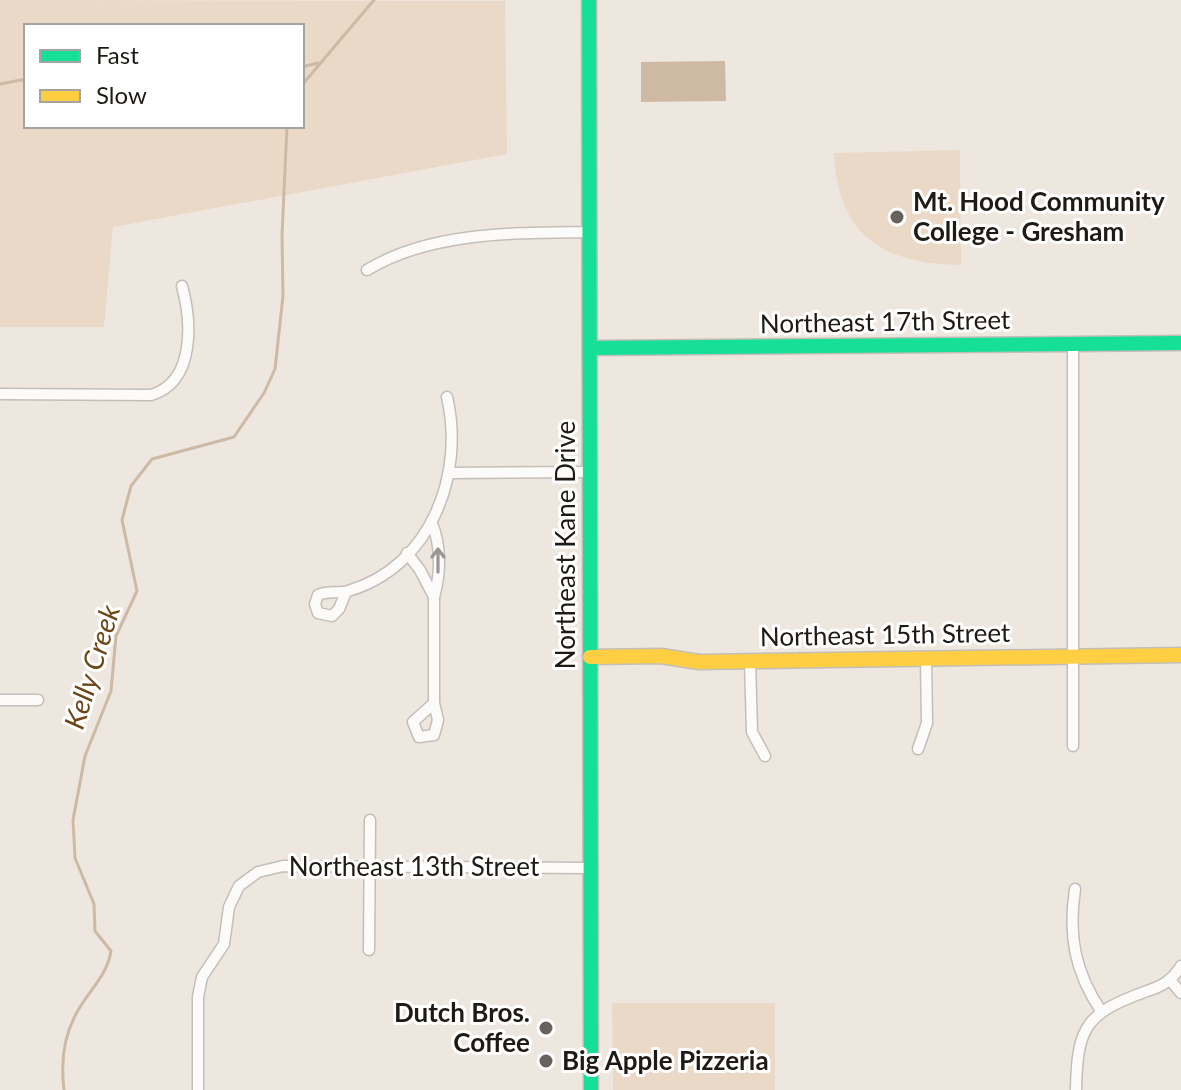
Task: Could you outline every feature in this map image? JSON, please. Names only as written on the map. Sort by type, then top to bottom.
[{"type":"street","name":"Northeast Kane Drive","points":[[589,0],[591,1090]]},
{"type":"street","points":[[367,270],[392,255],[484,236],[590,232]]},
{"type":"street","points":[[0,394],[151,395],[168,390],[183,369],[188,311],[182,286]]},
{"type":"street","name":"Northeast 17th Street","points":[[590,348],[1181,343]]},
{"type":"street","points":[[1073,344],[1073,746]]},
{"type":"street","points":[[346,592],[383,572],[407,553],[432,523],[451,473],[453,432],[447,397]]},
{"type":"street","points":[[451,473],[590,472]]},
{"type":"street","points":[[432,523],[438,545],[438,582],[434,597],[434,703]]},
{"type":"street","points":[[407,553],[434,597]]},
{"type":"street","name":"Northeast 15th Street","points":[[590,657],[661,656],[699,662],[1181,655]]},
{"type":"street","points":[[918,749],[927,723],[926,658]]},
{"type":"street","points":[[750,661],[752,732],[765,756]]},
{"type":"street","points":[[0,700],[38,700]]},
{"type":"street","points":[[369,950],[370,820]]},
{"type":"street","name":"Northeast 13th Street","points":[[198,1090],[199,985],[224,944],[229,907],[239,886],[269,867],[590,868]]},
{"type":"street","points":[[1075,889],[1076,965],[1101,1011]]},
{"type":"street","points":[[1076,1090],[1081,1036],[1101,1011],[1171,981],[1181,966]]},
{"type":"street","points":[[1171,981],[1181,993]]},
{"type":"shaded area","points":[[0,0],[505,1],[507,154],[113,227],[104,327],[0,327]]},
{"type":"shaded area","points":[[725,61],[726,101],[641,102],[641,62]]},
{"type":"shaded area","points":[[960,150],[961,265],[909,259],[870,240],[855,225],[844,205],[837,182],[834,153]]},
{"type":"shaded area","points":[[612,1003],[775,1003],[775,1090],[613,1090]]},
{"type":"waterway","name":"Kelly Creek","points":[[304,83],[374,0]]},
{"type":"waterway","points":[[304,66],[318,63]]},
{"type":"waterway","points":[[0,84],[24,79]]},
{"type":"waterway","name":"Kelly Creek","points":[[64,1090],[65,1043],[71,1025],[101,977],[111,951],[95,931],[94,904],[75,858],[73,820],[85,756],[111,691],[116,636],[137,591],[122,520],[131,486],[152,459],[234,437],[264,393],[275,369],[283,296],[282,235],[287,128]]},
{"type":"traffic: fast","points":[[589,0],[591,1090]]},
{"type":"traffic: fast","points":[[590,348],[1181,343]]},
{"type":"traffic: slow","points":[[590,657],[661,656],[699,662],[1181,655]]},
{"type":"place","name":"Mt. Hood Community College - Gresham","points":[[897,217]]},
{"type":"place","name":"Dutch Bros. Coffee","points":[[546,1028]]},
{"type":"place","name":"Big Apple Pizzeria","points":[[546,1061]]}]
